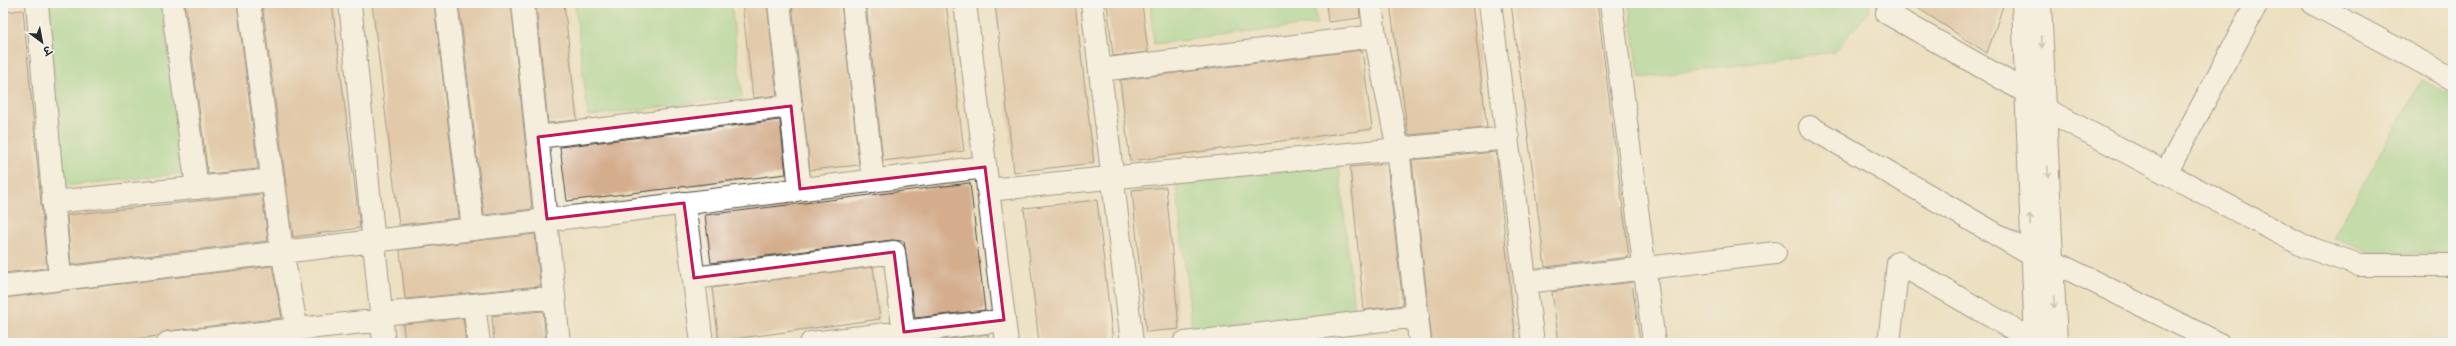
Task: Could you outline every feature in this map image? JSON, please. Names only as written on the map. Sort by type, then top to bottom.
[{"type":"street","points":[[37,3],[60,279]]},
{"type":"street","points":[[172,3],[197,188]]},
{"type":"street","points":[[248,3],[282,251],[286,335]]},
{"type":"street","points":[[350,3],[384,343]]},
{"type":"street","points":[[446,3],[473,228]]},
{"type":"street","points":[[523,3],[559,343]]},
{"type":"street","points":[[779,3],[800,189]]},
{"type":"street","points":[[853,3],[874,181]]},
{"type":"street","points":[[965,3],[1007,343]]},
{"type":"street","points":[[1092,3],[1132,343]]},
{"type":"street","points":[[1371,3],[1375,36],[1398,149],[1420,343]]},
{"type":"street","points":[[1490,3],[1533,343]]},
{"type":"street","points":[[1611,3],[1654,343]]},
{"type":"street","points":[[2023,3],[2026,92],[2042,258]]},
{"type":"street","points":[[1889,343],[1898,263],[2043,343],[2042,258],[2045,109],[2040,3]]},
{"type":"street","points":[[2166,172],[2258,3]]},
{"type":"street","points":[[2312,3],[2453,79]]},
{"type":"street","points":[[1887,13],[2026,92],[2045,109],[2304,246],[2359,265],[2453,265]]},
{"type":"street","points":[[1100,70],[1375,36]]},
{"type":"street","points":[[538,137],[791,106]]},
{"type":"street","points":[[1810,127],[2042,258],[2218,343]]},
{"type":"street","points":[[988,190],[1508,138]]},
{"type":"street","points":[[3,286],[985,167]]},
{"type":"street","points":[[53,202],[273,180]]},
{"type":"street","points":[[684,203],[702,343]]},
{"type":"street","points":[[694,278],[894,252],[904,338]]},
{"type":"street","points":[[1526,282],[1776,253]]},
{"type":"street","points":[[168,343],[286,335],[381,317],[474,305],[554,297]]},
{"type":"street","points":[[474,305],[479,343]]},
{"type":"street","points":[[1184,343],[1279,338],[1418,316]]},
{"type":"street","points":[[811,343],[904,338],[1004,320]]},
{"type":"highlighted area","points":[[791,106],[800,189],[985,167],[1004,320],[904,332],[894,252],[694,278],[684,203],[547,219],[538,137]]},
{"type":"green space","points":[[48,3],[161,3],[185,173],[64,186]]},
{"type":"green space","points":[[575,3],[731,3],[742,97],[588,116]]},
{"type":"green space","points":[[1150,3],[1314,3],[1317,24],[1154,44]]},
{"type":"green space","points":[[1629,3],[1869,3],[1869,12],[1834,52],[1640,78]]},
{"type":"green space","points":[[2422,80],[2453,96],[2453,253],[2371,253],[2333,238]]},
{"type":"green space","points":[[1339,165],[1354,311],[1192,329],[1176,183]]},
{"type":"building","points":[[185,3],[237,3],[258,169],[208,174]]},
{"type":"building","points":[[262,3],[332,3],[360,228],[293,237]]},
{"type":"building","points":[[372,3],[434,3],[459,218],[399,225]]},
{"type":"building","points":[[459,3],[511,3],[532,209],[484,215]]},
{"type":"building","points":[[536,3],[564,3],[577,120],[548,123]]},
{"type":"building","points":[[742,3],[767,3],[777,95],[753,98]]},
{"type":"building","points":[[792,3],[841,3],[859,165],[810,170]]},
{"type":"building","points":[[866,3],[946,3],[964,151],[883,161]]},
{"type":"building","points":[[995,3],[1075,3],[1094,163],[1014,172]]},
{"type":"building","points":[[1107,3],[1142,3],[1148,52],[1113,56]]},
{"type":"building","points":[[1326,3],[1359,3],[1360,18],[1328,22]]},
{"type":"building","points":[[1390,3],[1472,3],[1487,128],[1408,135]]},
{"type":"building","points":[[1511,3],[1597,3],[1629,257],[1545,267]]},
{"type":"building","points":[[1910,3],[2004,3],[1987,53]]},
{"type":"building","points":[[23,10],[47,268],[3,273],[3,12]]},
{"type":"building","points":[[1362,50],[1372,129],[1130,161],[1120,80]]},
{"type":"building","points":[[780,120],[786,174],[567,201],[560,147]]},
{"type":"building","points":[[1496,152],[1516,343],[1432,343],[1412,160]]},
{"type":"building","points":[[1387,164],[1403,305],[1364,310],[1350,167]]},
{"type":"building","points":[[970,183],[985,310],[915,318],[904,241],[892,240],[711,263],[705,215]]},
{"type":"building","points":[[1166,187],[1179,329],[1146,332],[1132,190]]},
{"type":"building","points":[[262,194],[268,241],[71,265],[67,215]]},
{"type":"building","points":[[1097,200],[1113,343],[1039,343],[1024,208]]},
{"type":"building","points":[[535,234],[540,286],[405,299],[400,250]]},
{"type":"building","points":[[272,266],[282,318],[167,331],[158,336],[104,343],[5,343],[3,298]]},
{"type":"building","points":[[873,267],[880,319],[719,341],[712,288]]},
{"type":"building","points":[[1632,282],[1640,343],[1559,343],[1552,292]]},
{"type":"building","points":[[543,311],[546,343],[494,343],[492,316]]},
{"type":"building","points":[[463,318],[466,343],[405,343],[403,324]]},
{"type":"building","points":[[988,334],[989,343],[917,343]]},
{"type":"waterway","points":[[2380,343],[2453,343]]}]
